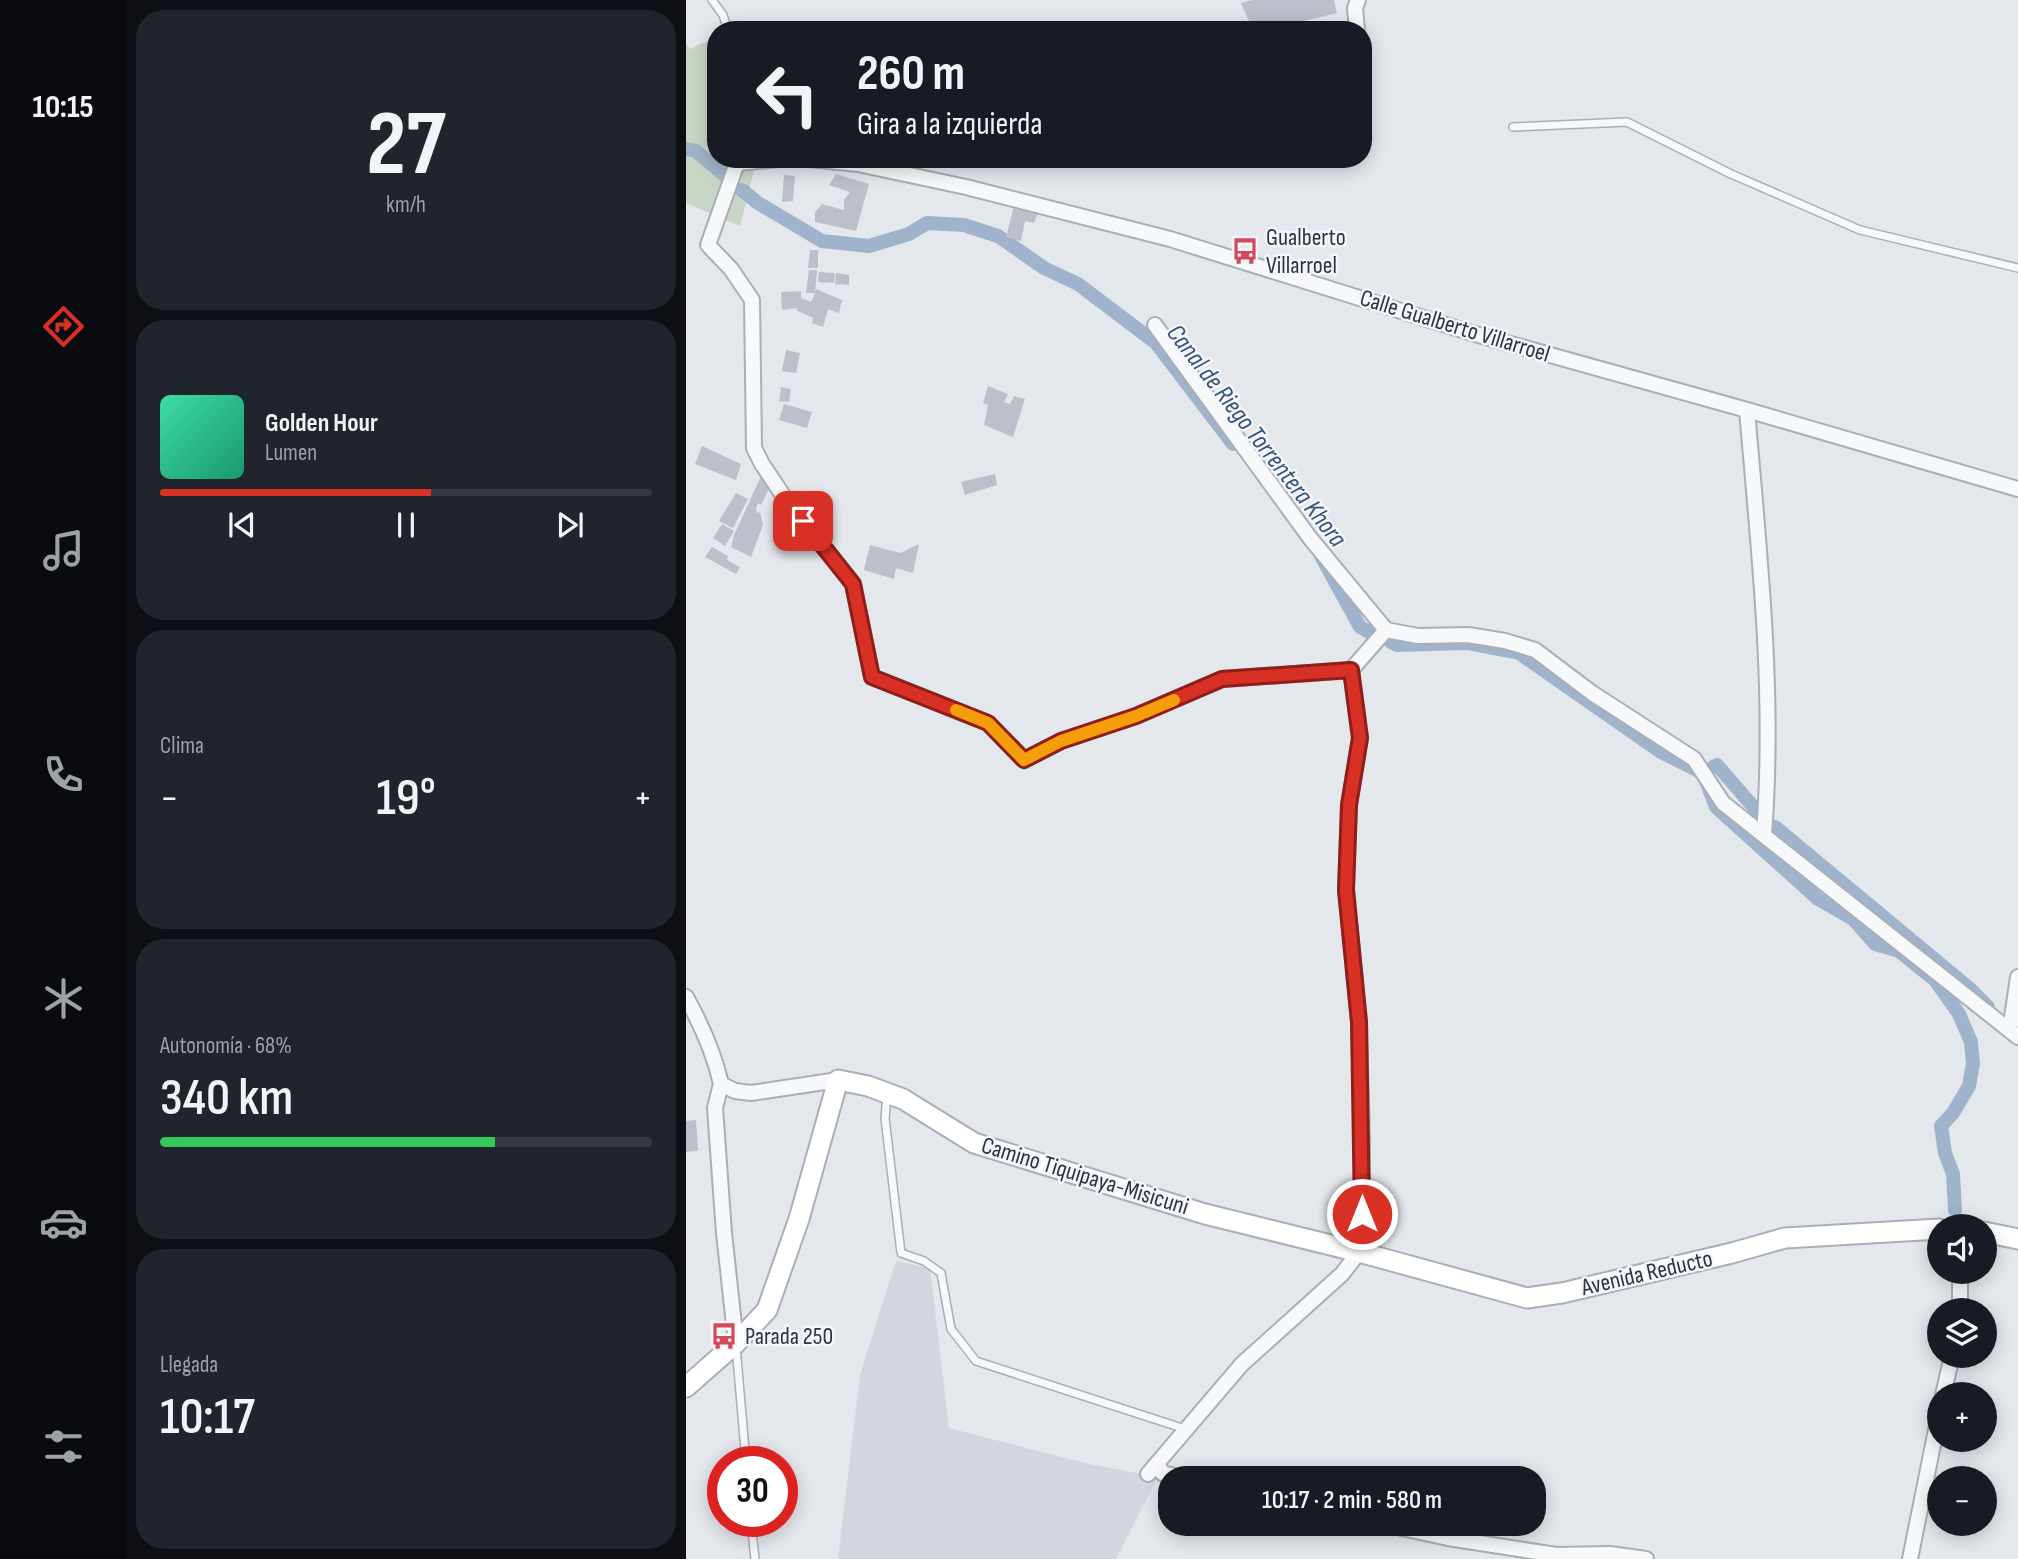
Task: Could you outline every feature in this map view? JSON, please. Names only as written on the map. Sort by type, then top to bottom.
[{"type":"main road","name":"Camino Tiquipaya-Misicuni","points":[[838,1080],[868,1086],[903,1099],[975,1143],[1205,1214],[1359,1252]]},
{"type":"main road","points":[[686,1387],[736,1343],[767,1310],[799,1219],[838,1080]]},
{"type":"main road","name":"Avenida Reducto","points":[[1359,1252],[1527,1298],[1562,1293],[1785,1238],[1927,1230]]},
{"type":"main road","points":[[1997,1235],[2018,1239]]},
{"type":"street","points":[[1356,21],[1355,8],[1358,0]]},
{"type":"street","points":[[734,168],[708,245],[731,269],[752,300],[754,447],[786,500],[853,584],[872,677],[988,723],[1024,760],[1061,741],[1136,716],[1222,679],[1351,670],[1386,630]]},
{"type":"street","name":"Calle Gualberto Villarroel","points":[[880,168],[1170,239],[1475,334],[2018,489]]},
{"type":"street","points":[[1155,325],[1310,538],[1386,630],[1418,636],[1468,635],[1505,641],[1535,650],[1592,692],[1694,759],[1723,803],[2014,1034]]},
{"type":"street","points":[[1747,410],[1766,634],[1769,769],[1763,834]]},
{"type":"street","points":[[1158,1471],[1153,1469],[1242,1364],[1342,1275],[1359,1252],[1362,1238],[1362,1143],[1359,1035],[1346,890],[1349,805],[1360,738],[1351,670]]},
{"type":"street","points":[[2014,1034],[2018,977]]},
{"type":"street","points":[[686,997],[699,1019],[718,1068],[721,1084],[715,1108],[724,1233],[736,1343]]},
{"type":"street","points":[[721,1084],[735,1091],[751,1093],[838,1080]]},
{"type":"street","points":[[1910,1559],[1932,1452]]},
{"type":"street","points":[[1439,1536],[1556,1555],[1610,1554],[1646,1559]]},
{"type":"lane","points":[[712,0],[725,21]]},
{"type":"lane","points":[[1513,127],[1627,122],[1731,174],[1860,230],[2018,268]]},
{"type":"lane","points":[[887,1093],[885,1118],[901,1253],[924,1261],[941,1273],[951,1329],[976,1360],[1185,1429]]},
{"type":"lane","points":[[736,1343],[745,1446]]},
{"type":"lane","points":[[753,1537],[755,1559]]},
{"type":"shaded area","points":[[896,1261],[930,1268],[949,1428],[1089,1464],[1158,1477],[1116,1559],[838,1559],[860,1375]]},
{"type":"green space","points":[[707,41],[707,168],[755,168],[740,226],[686,203],[686,44],[690,49]]},
{"type":"building","points":[[1253,0],[1334,0],[1337,13],[1304,21],[1249,21],[1241,3]]},
{"type":"building","points":[[836,174],[869,184],[856,231],[815,222],[815,212],[822,204],[844,210],[844,200],[850,192],[829,185]]},
{"type":"building","points":[[784,175],[795,176],[793,201],[782,202]]},
{"type":"building","points":[[1014,206],[1038,213],[1034,223],[1025,221],[1021,241],[1006,237]]},
{"type":"building","points":[[810,250],[818,250],[818,268],[808,268]]},
{"type":"building","points":[[809,270],[817,270],[815,293],[806,293]]},
{"type":"building","points":[[819,272],[835,273],[834,283],[818,282]]},
{"type":"building","points":[[836,273],[849,275],[849,285],[835,284]]},
{"type":"building","points":[[816,289],[842,300],[839,313],[828,309],[823,327],[812,323],[813,318],[796,310],[797,308],[782,310],[781,292],[801,291],[801,298],[811,302]]},
{"type":"building","points":[[786,350],[800,353],[796,373],[782,371]]},
{"type":"building","points":[[988,386],[1008,394],[1004,402],[1010,404],[1014,396],[1025,399],[1013,437],[984,425],[988,405],[983,403]]},
{"type":"building","points":[[781,387],[791,389],[789,402],[779,401]]},
{"type":"building","points":[[784,404],[812,412],[807,428],[779,420]]},
{"type":"building","points":[[702,446],[741,464],[736,480],[695,464]]},
{"type":"building","points":[[763,472],[771,485],[761,505],[758,503],[756,508],[757,513],[760,512],[763,525],[751,557],[731,547]]},
{"type":"building","points":[[995,474],[997,485],[965,495],[961,482]]},
{"type":"building","points":[[736,493],[748,499],[733,528],[719,521]]},
{"type":"building","points":[[722,524],[734,531],[725,546],[713,538]]},
{"type":"building","points":[[919,544],[913,573],[896,568],[894,579],[864,570],[870,545],[900,553]]},
{"type":"building","points":[[712,547],[740,567],[736,574],[705,557]]},
{"type":"building","points":[[696,1120],[698,1151],[686,1152],[686,1121]]},
{"type":"waterway","name":"Canal de Riego Torrentera Khora","points":[[686,149],[696,151],[707,160]]},
{"type":"waterway","name":"Canal de Riego Torrentera Khora","points":[[716,168],[723,174]]},
{"type":"waterway","name":"Canal de Riego Torrentera Khora","points":[[742,190],[758,203],[822,241],[869,246],[909,234],[927,223],[964,225],[998,236],[1044,268],[1078,284],[1156,343],[1233,444]]},
{"type":"waterway","name":"Canal de Riego Torrentera Khora","points":[[1321,556],[1360,627],[1369,632]]},
{"type":"waterway","name":"Canal de Riego Torrentera Khora","points":[[1391,642],[1397,645],[1467,643],[1519,653],[1661,752],[1703,773],[1716,807],[1818,899],[1853,919],[1875,944],[1899,951],[1935,980],[1959,1014],[1971,1042],[1973,1063],[1969,1086],[1953,1113],[1941,1126],[1945,1153],[1953,1174],[1955,1210]]},
{"type":"waterway","name":"Canal de Riego Torrentera Khora","points":[[1713,767],[1717,765],[1763,818]]},
{"type":"waterway","name":"Canal de Riego Torrentera Khora","points":[[1775,827],[1970,989],[1988,1007]]},
{"type":"slow traffic","points":[[956,710],[988,723],[1024,760],[1061,741],[1174,700]]},
{"type":"place","name":"Gualberto Villarroel","points":[[1245,251]]},
{"type":"place","name":"Parada 250","points":[[724,1336]]},
{"type":"route","points":[[803,521],[853,584],[872,677],[988,723],[1024,760],[1061,741],[1136,716],[1222,679],[1351,670],[1360,738],[1349,805],[1346,890],[1359,1022],[1362,1214]]}]
